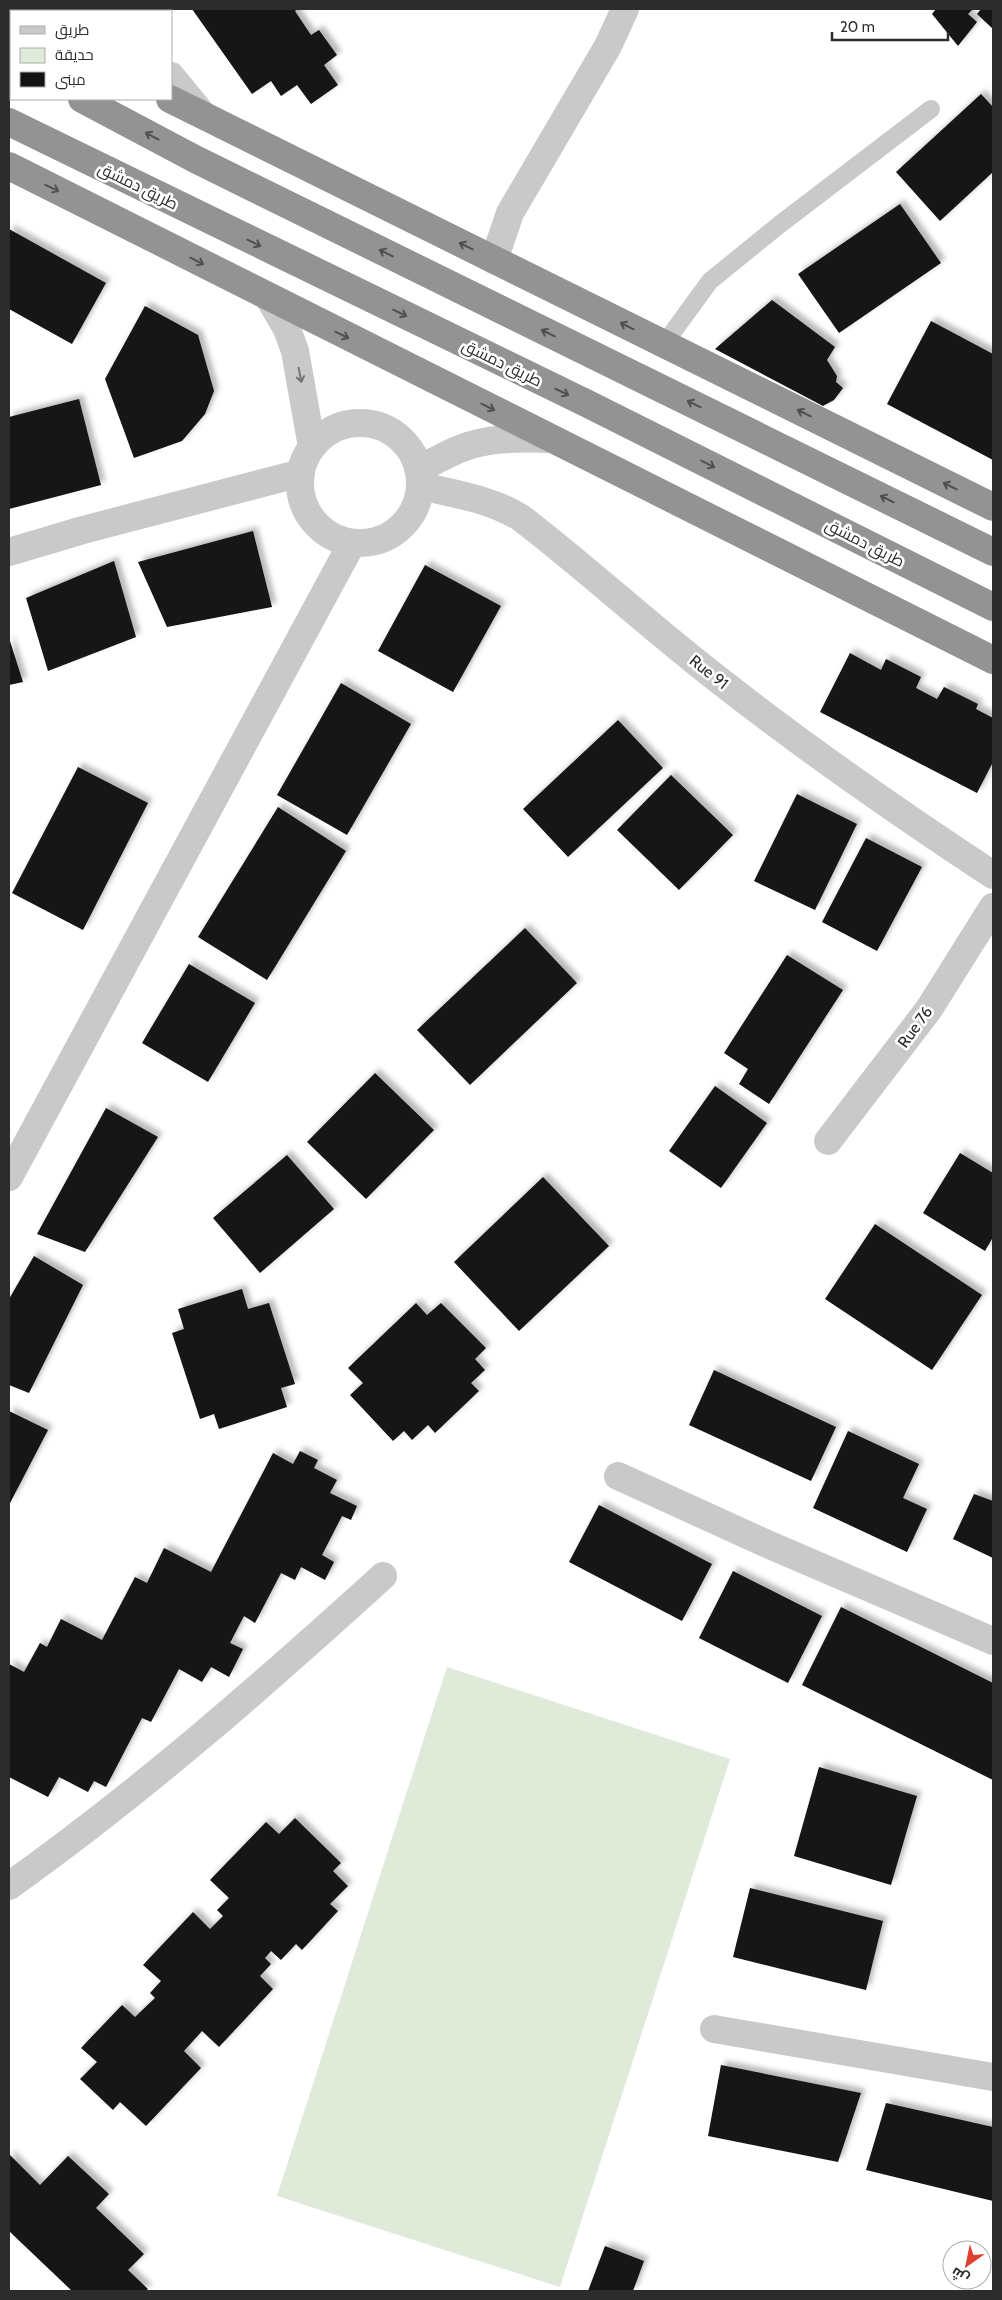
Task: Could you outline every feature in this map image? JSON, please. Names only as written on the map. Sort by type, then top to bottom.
[{"type":"highway","points":[[84,100],[194,159],[993,552]]},
{"type":"highway","points":[[172,100],[993,507]]},
{"type":"highway","name":"طريق دمشق","points":[[9,122],[577,399],[993,607]]},
{"type":"highway","points":[[9,166],[993,660]]},
{"type":"street","points":[[494,260],[510,213],[608,46],[625,9]]},
{"type":"street","points":[[172,77],[202,114]]},
{"type":"street","points":[[269,298],[287,330],[295,351],[312,447]]},
{"type":"street","points":[[355,423],[372,424],[388,430],[402,440],[412,453],[420,478],[417,502],[410,517],[399,529],[385,538],[369,543],[352,543],[334,538],[318,526],[306,511],[300,492],[304,459],[312,447],[324,435],[338,427],[355,423]]},
{"type":"street","points":[[420,478],[458,450],[481,442],[503,439],[552,439]]},
{"type":"street","points":[[9,552],[83,530],[301,473]]},
{"type":"street","name":"Rue 91","points":[[420,478],[488,502],[508,510],[521,518],[697,663],[817,754],[993,875]]},
{"type":"street","points":[[9,1177],[352,543]]},
{"type":"street","name":"Rue 76","points":[[828,1141],[929,1009],[993,907]]},
{"type":"street","points":[[618,1476],[765,1543],[993,1641]]},
{"type":"street","points":[[9,1886],[75,1839],[253,1694],[383,1576]]},
{"type":"street","points":[[714,2029],[993,2077]]},
{"type":"lane","points":[[664,344],[710,281],[779,225],[931,109]]},
{"type":"green space","points":[[447,1667],[730,1759],[560,2287],[277,2196]]},
{"type":"building","points":[[192,9],[298,9],[295,11],[311,35],[319,30],[337,55],[324,65],[338,85],[311,104],[297,85],[281,96],[271,81],[252,94]]},
{"type":"building","points":[[936,9],[973,9],[968,14],[977,22],[958,46],[932,14]]},
{"type":"building","points":[[981,9],[993,9],[993,29],[977,14]]},
{"type":"building","points":[[981,94],[993,107],[993,172],[940,221],[896,172]]},
{"type":"building","points":[[900,204],[941,263],[839,333],[798,274]]},
{"type":"building","points":[[9,229],[106,283],[72,344],[9,309]]},
{"type":"building","points":[[772,300],[835,347],[827,360],[837,376],[836,382],[843,388],[834,400],[823,406],[715,349]]},
{"type":"building","points":[[145,306],[198,335],[214,391],[205,414],[182,441],[134,458],[105,379]]},
{"type":"building","points":[[931,321],[993,354],[993,460],[887,404]]},
{"type":"building","points":[[79,399],[101,485],[9,509],[9,417]]},
{"type":"building","points":[[253,531],[272,607],[167,627],[138,562]]},
{"type":"building","points":[[114,561],[136,637],[48,671],[26,598]]},
{"type":"building","points":[[425,565],[501,606],[453,692],[378,651]]},
{"type":"building","points":[[9,638],[23,682],[9,685]]},
{"type":"building","points":[[850,653],[881,670],[886,659],[921,677],[916,688],[937,699],[944,687],[978,704],[976,709],[993,718],[993,762],[977,793],[820,712]]},
{"type":"building","points":[[341,683],[411,724],[347,835],[277,795]]},
{"type":"building","points":[[618,720],[663,768],[568,857],[523,809]]},
{"type":"building","points":[[78,767],[148,803],[83,930],[12,893]]},
{"type":"building","points":[[671,775],[733,835],[679,890],[617,830]]},
{"type":"building","points":[[797,794],[857,824],[815,910],[754,881]]},
{"type":"building","points":[[278,807],[346,851],[267,980],[198,937]]},
{"type":"building","points":[[866,838],[922,867],[877,951],[822,922]]},
{"type":"building","points":[[525,928],[577,983],[470,1085],[417,1030]]},
{"type":"building","points":[[787,955],[843,990],[769,1104],[739,1084],[748,1069],[724,1053]]},
{"type":"building","points":[[189,964],[255,1003],[208,1082],[142,1043]]},
{"type":"building","points":[[375,1073],[434,1130],[366,1199],[307,1142]]},
{"type":"building","points":[[715,1086],[767,1123],[721,1188],[669,1151]]},
{"type":"building","points":[[106,1108],[158,1137],[85,1252],[37,1234]]},
{"type":"building","points":[[960,1153],[993,1173],[993,1237],[985,1251],[923,1213]]},
{"type":"building","points":[[287,1155],[334,1209],[260,1273],[213,1218]]},
{"type":"building","points":[[543,1177],[609,1246],[519,1331],[454,1262]]},
{"type":"building","points":[[875,1224],[982,1295],[932,1370],[825,1299]]},
{"type":"building","points":[[34,1256],[83,1285],[29,1393],[9,1385],[9,1299]]},
{"type":"building","points":[[242,1289],[248,1309],[269,1303],[295,1384],[281,1388],[287,1407],[219,1429],[214,1414],[200,1419],[172,1333],[184,1329],[178,1309]]},
{"type":"building","points":[[416,1303],[427,1315],[441,1303],[486,1348],[475,1359],[485,1370],[471,1383],[479,1391],[435,1433],[428,1425],[412,1440],[404,1431],[393,1441],[350,1395],[363,1383],[348,1368]]},
{"type":"building","points":[[714,1370],[836,1427],[811,1481],[689,1425]]},
{"type":"building","points":[[9,1411],[48,1430],[9,1505]]},
{"type":"building","points":[[848,1431],[919,1464],[903,1498],[927,1509],[907,1552],[813,1508]]},
{"type":"building","points":[[300,1451],[318,1460],[314,1468],[337,1480],[330,1493],[357,1506],[351,1520],[342,1516],[322,1555],[334,1562],[325,1580],[301,1567],[295,1580],[281,1573],[255,1623],[244,1616],[230,1643],[243,1649],[229,1677],[211,1667],[202,1682],[179,1669],[151,1722],[142,1718],[106,1787],[94,1781],[88,1792],[59,1777],[48,1797],[9,1777],[9,1664],[24,1672],[40,1643],[47,1647],[61,1619],[102,1640],[135,1577],[147,1583],[164,1548],[211,1572],[273,1453],[293,1464]]},
{"type":"building","points":[[974,1494],[993,1501],[993,1558],[953,1539]]},
{"type":"building","points":[[599,1505],[712,1564],[682,1621],[569,1562]]},
{"type":"building","points":[[733,1571],[822,1616],[788,1683],[699,1638]]},
{"type":"building","points":[[841,1607],[993,1683],[993,1780],[802,1685]]},
{"type":"building","points":[[819,1767],[917,1796],[891,1885],[794,1856]]},
{"type":"building","points":[[295,1818],[341,1863],[333,1871],[348,1886],[330,1904],[338,1911],[302,1950],[296,1944],[281,1960],[271,1951],[265,1958],[271,1964],[260,1976],[273,1989],[219,2047],[202,2031],[184,2051],[201,2068],[146,2126],[120,2102],[113,2110],[80,2079],[97,2062],[81,2048],[122,2005],[135,2017],[155,1998],[150,1993],[161,1981],[143,1965],[193,1912],[210,1929],[223,1916],[217,1910],[229,1898],[210,1880],[266,1822],[279,1834]]},
{"type":"building","points":[[750,1888],[883,1921],[866,1990],[733,1957]]},
{"type":"building","points":[[721,2065],[861,2093],[838,2162],[708,2136]]},
{"type":"building","points":[[886,2103],[993,2127],[993,2201],[866,2170]]},
{"type":"building","points":[[9,2154],[40,2185],[68,2156],[109,2194],[96,2208],[144,2254],[128,2270],[148,2289],[145,2291],[72,2291],[9,2231]]},
{"type":"building","points":[[605,2246],[644,2261],[633,2291],[588,2291]]}]
